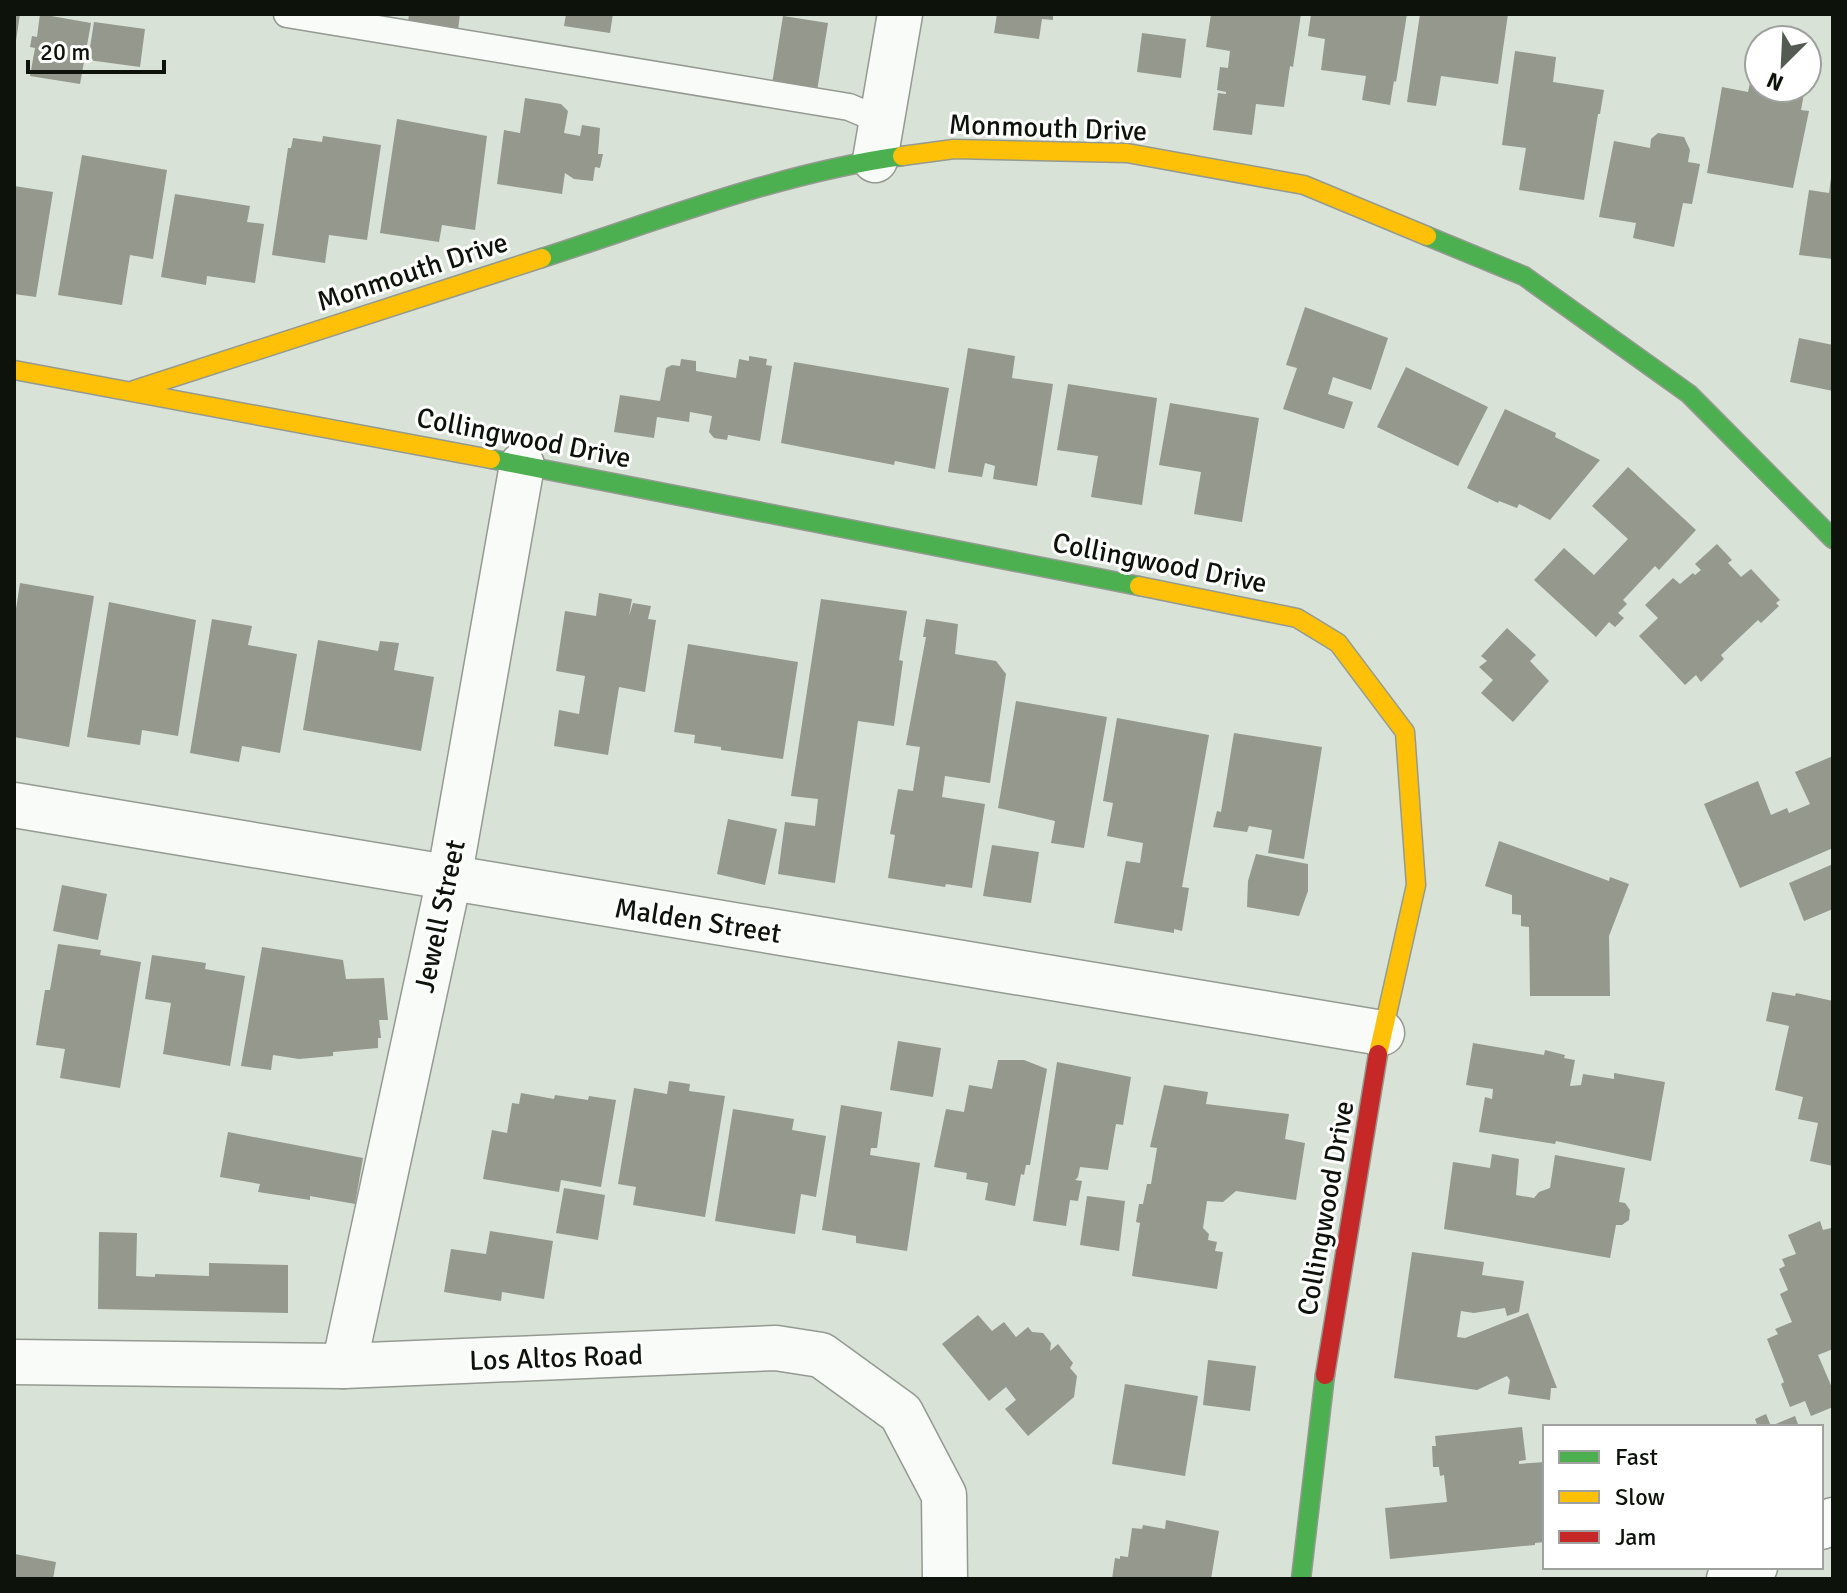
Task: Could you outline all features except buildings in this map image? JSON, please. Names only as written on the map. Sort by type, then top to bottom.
[{"type":"street","points":[[878,141],[900,14]]},
{"type":"street","name":"Monmouth Drive","points":[[130,391],[756,189],[878,141],[954,149],[1127,153],[1304,185],[1524,276],[1689,394],[1833,539]]},
{"type":"street","name":"Collingwood Drive","points":[[14,370],[522,465],[1270,612],[1297,618],[1338,643],[1405,732],[1416,885],[1382,1033],[1327,1360],[1301,1579]]},
{"type":"street","name":"Jewell Street","points":[[344,1366],[449,879],[522,465]]},
{"type":"street","name":"Malden Street","points":[[14,805],[1382,1033]]},
{"type":"street","name":"Los Altos Road","points":[[14,1362],[344,1366],[776,1348],[821,1355],[901,1413],[944,1495],[945,1579]]},
{"type":"street","points":[[1729,1579],[1751,1569]]},
{"type":"lane","points":[[287,14],[849,107],[878,141]]},
{"type":"traffic: fast","points":[[542,258],[765,186],[902,156]]},
{"type":"traffic: fast","points":[[1427,236],[1524,276],[1689,394],[1833,539]]},
{"type":"traffic: fast","points":[[491,459],[1139,586]]},
{"type":"traffic: fast","points":[[1301,1579],[1325,1375]]},
{"type":"traffic: slow","points":[[902,156],[954,149],[1127,153],[1304,185],[1427,236]]},
{"type":"traffic: slow","points":[[134,390],[542,258]]},
{"type":"traffic: slow","points":[[14,370],[491,459]]},
{"type":"traffic: slow","points":[[1139,586],[1297,618],[1338,643],[1405,732],[1416,885],[1378,1054]]},
{"type":"traffic: jam","points":[[1325,1375],[1378,1054]]}]
